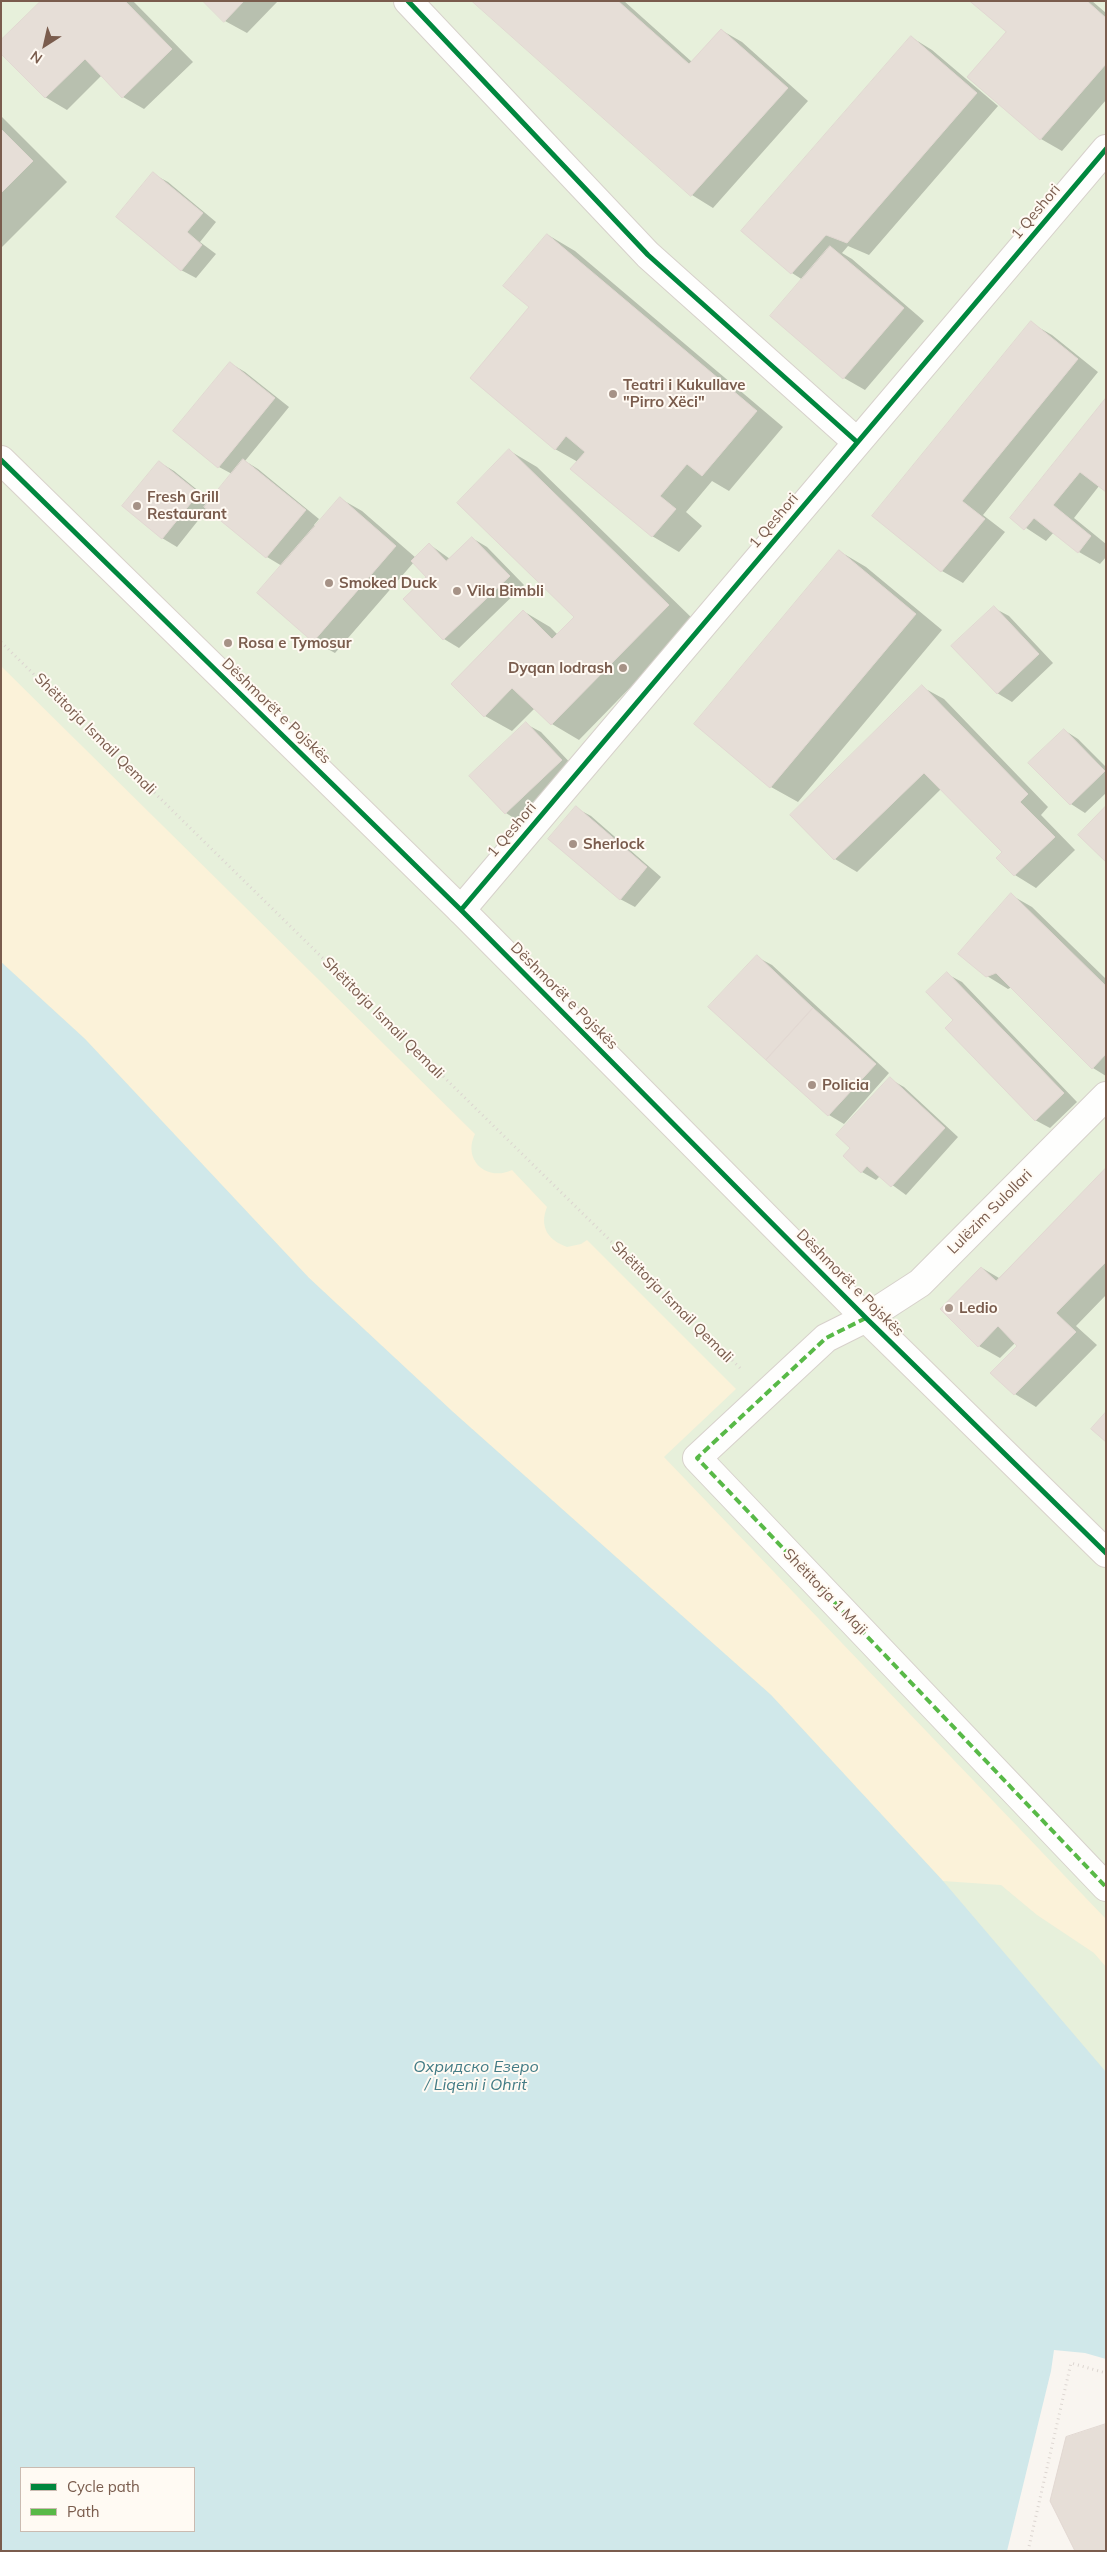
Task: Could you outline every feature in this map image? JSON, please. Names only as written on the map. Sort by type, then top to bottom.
[{"type":"street","points":[[408,1],[648,255],[857,442]]},
{"type":"street","name":"1 Qeshori","points":[[461,910],[1106,149]]},
{"type":"street","name":"Dëshmorët e Pojskës","points":[[1,460],[461,910],[866,1318],[1106,1553]]},
{"type":"street","name":"Lulëzim Sulollari","points":[[866,1318],[920,1283],[1106,1096]]},
{"type":"street","name":"Shëtitorja 1 Maji","points":[[866,1318],[826,1338],[697,1458],[1106,1886]]},
{"type":"path","points":[[1028,2551],[1071,2363],[1106,2373]]},
{"type":"green space","points":[[1,1],[1106,1],[1106,2551],[1,2551]]},
{"type":"sand","points":[[1,666],[475,1134],[472,1152],[474,1160],[479,1166],[486,1171],[494,1173],[512,1170],[547,1207],[544,1221],[550,1237],[567,1247],[581,1244],[587,1240],[736,1389],[664,1457],[1106,1919],[1106,1967],[1094,1953],[1037,1915],[1001,1885],[943,1881],[771,1695],[453,1412],[309,1278],[85,1039],[1,962]]},
{"type":"water","name":"Охридско Езеро / Liqeni i Ohrit","points":[[1,962],[85,1039],[309,1278],[453,1412],[771,1695],[943,1881],[1106,2072],[1106,2551],[1,2551]]},
{"type":"pier","points":[[1054,2350],[1085,2353],[1106,2359],[1106,2551],[1007,2551],[1051,2371]]},
{"type":"building","points":[[41,1],[125,1],[172,49],[122,98],[85,59],[45,98],[1,54],[1,40]]},
{"type":"building","points":[[203,1],[244,1],[224,22]]},
{"type":"building","points":[[472,1],[618,1],[689,64],[721,29],[788,88],[691,196]]},
{"type":"building","points":[[970,1],[1087,1],[1106,18],[1106,64],[1040,140],[967,77],[1006,32]]},
{"type":"building","points":[[911,36],[977,93],[847,243],[826,235],[791,274],[741,231]]},
{"type":"building","points":[[1,129],[33,161],[1,193]]},
{"type":"building","points":[[153,172],[203,213],[187,232],[202,245],[181,271],[116,217]]},
{"type":"building","name":"Teatri i Kukullave \"Pirro Xëci\"","points":[[547,234],[757,411],[702,476],[687,464],[660,496],[676,509],[652,537],[570,469],[585,452],[566,436],[555,450],[470,378],[529,307],[503,286]]},
{"type":"building","points":[[830,246],[904,308],[843,379],[770,316]]},
{"type":"building","points":[[1031,321],[1078,359],[962,501],[985,519],[941,572],[872,516]]},
{"type":"building","points":[[230,362],[275,398],[218,468],[173,431]]},
{"type":"building","points":[[1106,398],[1106,492],[1080,472],[1053,505],[1091,536],[1078,553],[1034,518],[1024,530],[1010,518]]},
{"type":"building","points":[[509,449],[669,605],[551,725],[512,688],[484,717],[451,684],[523,610],[552,639],[574,617],[457,503]]},
{"type":"building","points":[[243,459],[306,510],[266,558],[204,507]]},
{"type":"building","points":[[159,461],[199,493],[162,539],[122,506]]},
{"type":"building","points":[[340,497],[396,546],[313,642],[257,593]]},
{"type":"building","points":[[472,537],[510,576],[443,640],[403,599],[426,577],[411,561],[429,543],[446,561]]},
{"type":"building","points":[[839,550],[916,614],[770,788],[694,724]]},
{"type":"building","points":[[994,606],[1039,654],[997,694],[951,646]]},
{"type":"building","points":[[922,685],[1028,794],[1020,802],[1055,837],[1014,876],[996,858],[1002,852],[924,773],[834,860],[790,815]]},
{"type":"building","points":[[526,722],[562,760],[505,814],[469,776]]},
{"type":"building","points":[[1064,729],[1105,771],[1070,805],[1028,763]]},
{"type":"building","points":[[576,806],[647,867],[620,900],[548,839]]},
{"type":"building","points":[[1106,806],[1106,862],[1078,835]]},
{"type":"building","points":[[1011,893],[1106,986],[1106,1054],[1092,1069],[996,973],[986,977],[958,954]]},
{"type":"building","points":[[757,955],[813,1008],[766,1060],[708,1007]]},
{"type":"building","points":[[947,972],[1064,1093],[1035,1121],[945,1028],[953,1020],[926,992]]},
{"type":"building","points":[[813,1008],[876,1064],[828,1116],[766,1060]]},
{"type":"building","points":[[890,1077],[945,1128],[891,1187],[867,1166],[861,1173],[843,1156],[850,1148],[836,1135]]},
{"type":"building","points":[[1106,1168],[1106,1262],[1056,1313],[1076,1332],[1014,1395],[990,1373],[1017,1346],[998,1326],[978,1347],[940,1309],[981,1267],[996,1281]]},
{"type":"building","points":[[1106,1412],[1106,1442],[1091,1429]]},
{"type":"building","points":[[1106,2424],[1106,2551],[1075,2551],[1050,2501],[1066,2437]]},
{"type":"marked path","points":[[866,1318],[826,1338],[697,1458],[1106,1887]]},
{"type":"cycle path","points":[[408,1],[648,255],[857,442]]},
{"type":"cycle path","points":[[461,910],[1106,149]]},
{"type":"cycle path","points":[[1,460],[461,910],[866,1318],[1106,1553]]},
{"type":"place","name":"Teatri i Kukullave \"Pirro Xëci\"","points":[[613,394]]},
{"type":"place","name":"Fresh Grill Restaurant","points":[[137,506]]},
{"type":"place","name":"Smoked Duck","points":[[329,583]]},
{"type":"place","name":"Vila Bimbli","points":[[457,591]]},
{"type":"place","name":"Rosa e Tymosur","points":[[228,643]]},
{"type":"place","name":"Dyqan lodrash","points":[[623,668]]},
{"type":"place","name":"Sherlock","points":[[573,844]]},
{"type":"place","name":"Policia","points":[[812,1085]]},
{"type":"place","name":"Ledio","points":[[949,1308]]}]
